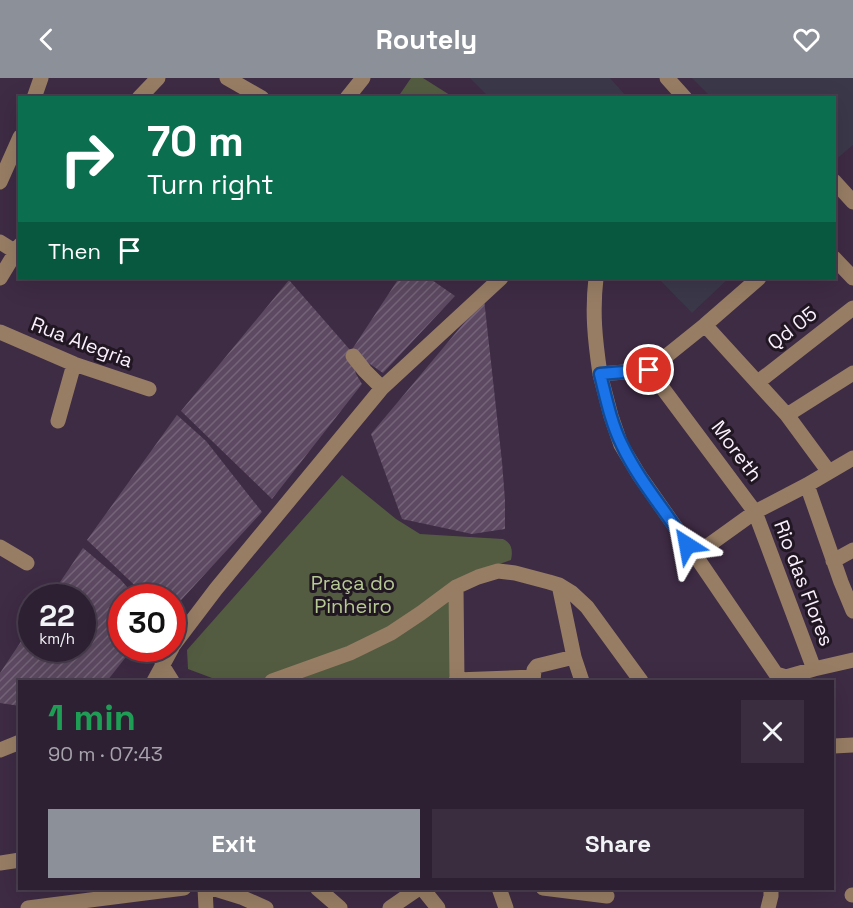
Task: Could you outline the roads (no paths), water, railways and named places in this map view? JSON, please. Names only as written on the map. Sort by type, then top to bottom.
[{"type":"street","points":[[35,96],[41,78]]},
{"type":"street","points":[[142,96],[158,78]]},
{"type":"street","points":[[227,78],[258,96]]},
{"type":"street","points":[[349,96],[363,78]]},
{"type":"street","points":[[667,78],[683,96]]},
{"type":"street","points":[[0,182],[17,154]]},
{"type":"street","points":[[836,183],[853,202]]},
{"type":"street","points":[[0,242],[18,248],[0,278]]},
{"type":"street","points":[[836,260],[853,278]]},
{"type":"street","points":[[186,629],[382,388],[500,279]]},
{"type":"street","points":[[596,279],[593,302],[594,337],[600,374],[621,445],[639,475],[776,674],[786,677],[853,660]]},
{"type":"street","points":[[600,374],[649,370],[758,279]]},
{"type":"street","name":"Qd 05","points":[[758,382],[853,308]]},
{"type":"street","points":[[705,325],[787,415],[830,472]]},
{"type":"street","name":"Rua Alegria","points":[[0,332],[74,364],[149,389]]},
{"type":"street","points":[[353,356],[382,388]]},
{"type":"street","points":[[58,421],[74,364]]},
{"type":"street","name":"Moreth","points":[[649,370],[756,512],[853,458]]},
{"type":"street","points":[[787,415],[853,373]]},
{"type":"street","points":[[807,485],[833,561],[847,580],[853,611]]},
{"type":"street","points":[[695,555],[756,512]]},
{"type":"street","name":"Rio das Flores","points":[[756,512],[814,669]]},
{"type":"street","points":[[0,547],[27,563]]},
{"type":"street","points":[[833,561],[853,550]]},
{"type":"street","points":[[275,680],[350,653],[391,633],[456,587],[498,571],[515,573],[559,585],[572,593],[587,606],[640,680]]},
{"type":"street","points":[[559,585],[574,657],[582,680]]},
{"type":"street","points":[[456,587],[457,680],[533,679],[537,666],[574,657]]},
{"type":"street","points":[[154,680],[164,662]]},
{"type":"street","points":[[162,665],[171,680]]},
{"type":"street","points":[[0,750],[18,743]]},
{"type":"street","points":[[834,746],[853,745]]},
{"type":"street","points":[[0,863],[18,860]]},
{"type":"street","points":[[28,908],[169,890]]},
{"type":"street","points":[[206,890],[207,908]]},
{"type":"street","points":[[218,890],[266,908]]},
{"type":"street","points":[[319,890],[340,908]]},
{"type":"street","points":[[390,908],[417,890]]},
{"type":"street","points":[[422,890],[438,908]]},
{"type":"street","points":[[500,890],[506,908]]},
{"type":"street","points":[[557,890],[607,897]]},
{"type":"street","points":[[768,908],[771,890]]},
{"type":"park label","name":"Praça do Pinheiro","points":[[353,594]]}]
